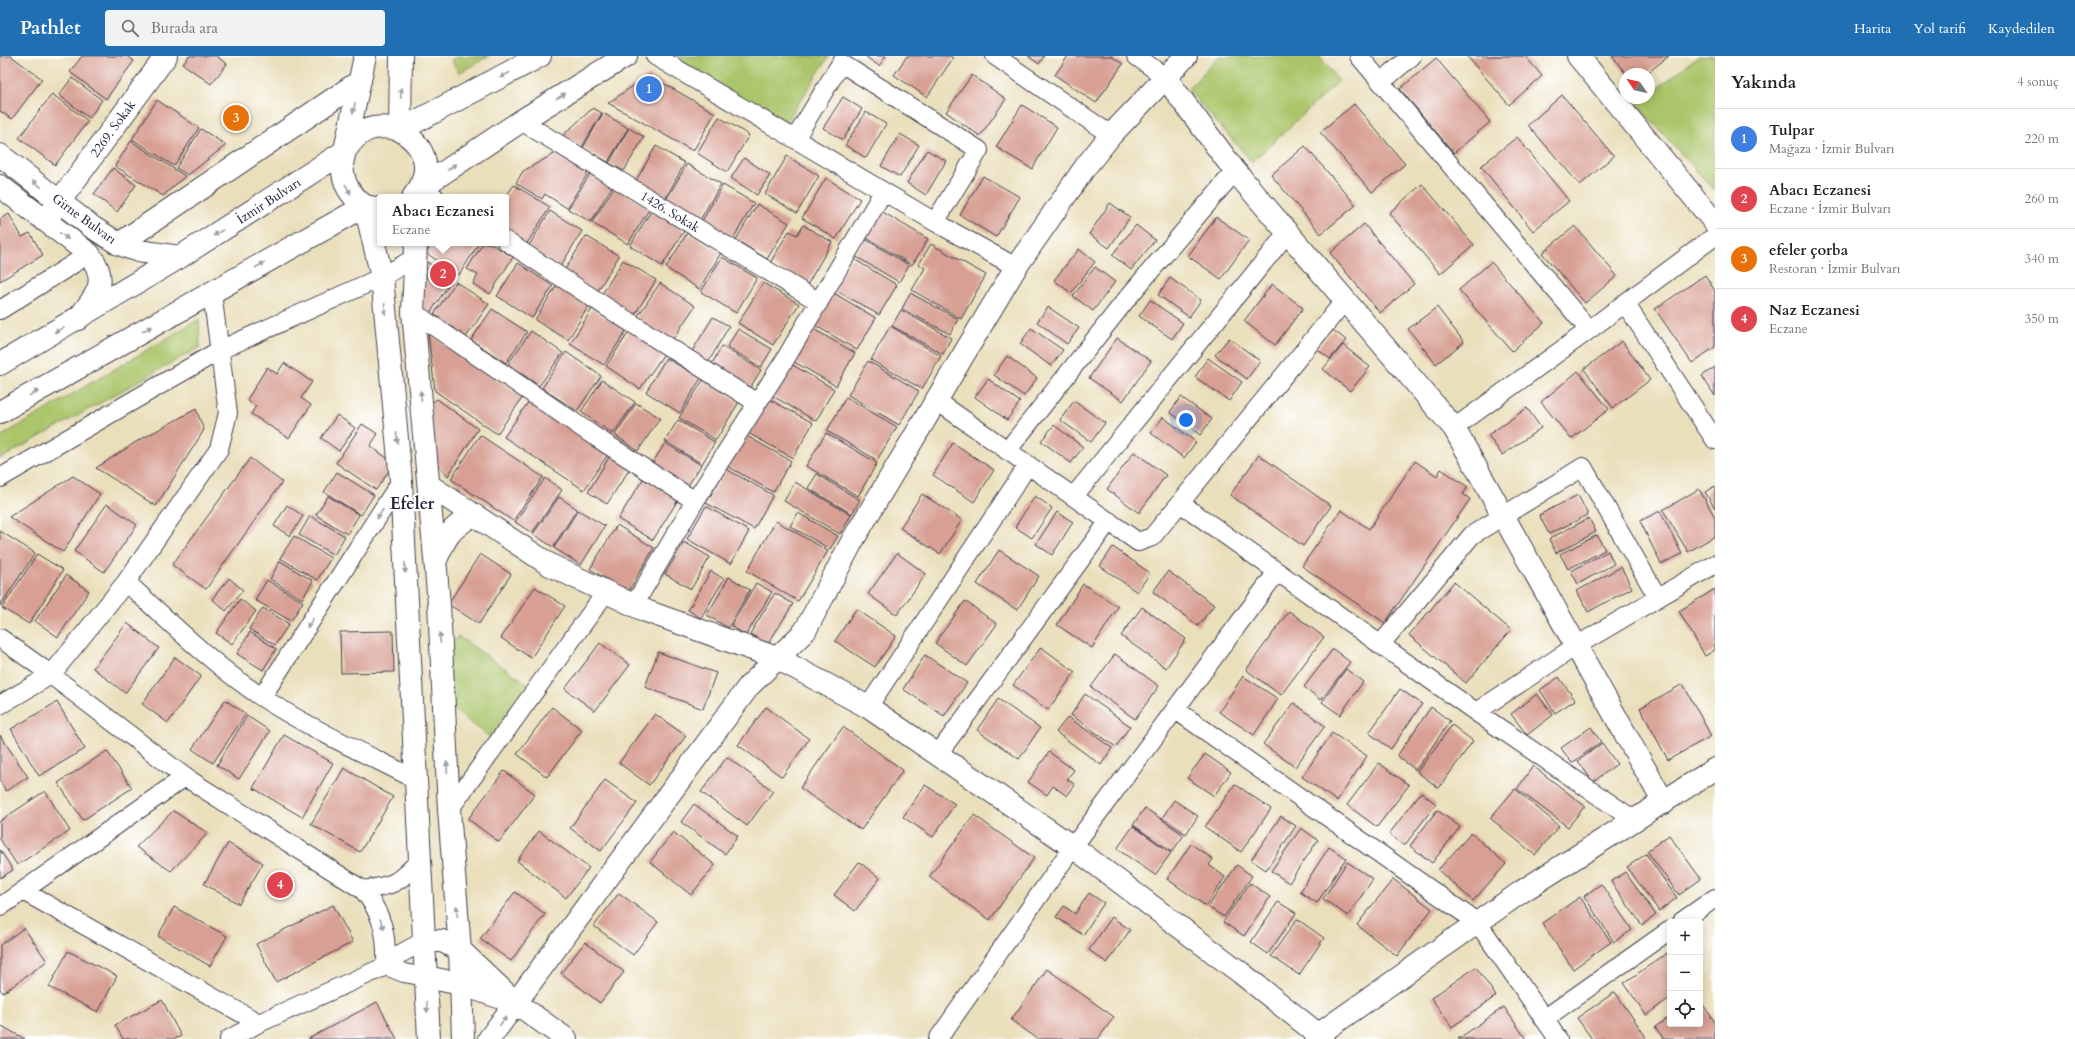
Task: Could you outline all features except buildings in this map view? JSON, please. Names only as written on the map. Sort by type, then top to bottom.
[{"type":"main road","name":"2269. Sokak","points":[[45,221],[166,56]]},
{"type":"main road","points":[[366,56],[342,164],[345,182],[354,198],[372,208]]},
{"type":"main road","points":[[400,130],[540,56]]},
{"type":"main road","points":[[423,194],[521,121],[626,56]]},
{"type":"main road","points":[[489,1039],[749,686],[804,631],[854,538],[1016,267],[1086,166],[1111,135],[1186,56]]},
{"type":"main road","points":[[1578,56],[1715,223]]},
{"type":"main road","points":[[400,130],[403,57]]},
{"type":"main road","points":[[1165,77],[1235,171],[1346,299],[1454,428],[1664,803]]},
{"type":"main road","points":[[119,244],[360,81]]},
{"type":"main road","name":"İzmir Bulvarı","points":[[0,364],[180,257],[345,152],[352,140],[362,132],[374,127],[388,126],[400,130]]},
{"type":"main road","points":[[400,130],[412,137],[420,148],[425,162],[422,194]]},
{"type":"main road","name":"Girne Bulvarı","points":[[0,155],[59,201],[119,244],[138,251],[180,257]]},
{"type":"main road","name":"Girne Bulvarı","points":[[0,186],[89,254],[98,266],[101,280],[91,302],[78,319]]},
{"type":"main road","points":[[372,208],[377,242]]},
{"type":"main road","points":[[0,412],[212,292],[372,208]]},
{"type":"main road","points":[[378,246],[382,277],[402,481],[415,779],[429,1039]]},
{"type":"main road","points":[[416,250],[414,312],[430,486],[449,810],[460,950],[463,1039]]},
{"type":"main road","points":[[430,486],[550,565],[634,605],[777,658],[868,708],[938,754],[1073,847],[1320,1037],[1521,892],[1714,771]]},
{"type":"main road","points":[[435,561],[445,539],[455,525],[473,515]]},
{"type":"main road","points":[[424,940],[442,941],[460,950],[516,1003],[566,1039]]},
{"type":"main road","points":[[426,977],[461,984],[516,1003]]},
{"type":"street","points":[[655,56],[883,192],[1016,267]]},
{"type":"street","points":[[995,56],[1111,135]]},
{"type":"street","points":[[1136,56],[1165,77]]},
{"type":"street","points":[[1359,56],[1589,330]]},
{"type":"street","points":[[1381,82],[1412,56]]},
{"type":"street","points":[[795,139],[841,63],[979,150],[935,222]]},
{"type":"street","name":"1426. Sokak","points":[[521,121],[819,302]]},
{"type":"street","points":[[1007,451],[1125,301],[1235,171]]},
{"type":"street","points":[[634,605],[695,501],[758,403],[819,302],[883,192]]},
{"type":"street","points":[[1074,496],[1288,232]]},
{"type":"street","points":[[1454,428],[1715,236]]},
{"type":"street","points":[[509,243],[614,312],[758,403]]},
{"type":"street","points":[[0,478],[220,350],[382,277],[416,250]]},
{"type":"street","points":[[0,310],[89,254]]},
{"type":"street","points":[[0,705],[51,675],[126,582],[219,449],[228,413],[212,292]]},
{"type":"street","points":[[937,401],[1138,542],[1152,537],[1346,299]]},
{"type":"street","points":[[1625,303],[1715,440]]},
{"type":"street","points":[[414,312],[591,434],[695,501]]},
{"type":"street","points":[[868,708],[1028,465]]},
{"type":"street","points":[[1380,645],[1472,535],[1583,467],[1658,598]]},
{"type":"street","points":[[262,697],[402,481]]},
{"type":"street","points":[[1180,504],[1476,712],[1634,820]]},
{"type":"street","points":[[938,754],[1109,521]]},
{"type":"street","points":[[1476,712],[1576,646],[1715,564]]},
{"type":"street","points":[[938,1039],[1073,847],[1278,572]]},
{"type":"street","points":[[126,582],[219,666],[262,697],[313,728],[415,779]]},
{"type":"street","points":[[449,810],[606,592]]},
{"type":"street","points":[[0,638],[186,777],[363,890],[376,906],[385,930],[386,966]]},
{"type":"street","points":[[1176,710],[1478,923],[1558,1039]]},
{"type":"street","points":[[0,907],[186,777]]},
{"type":"street","points":[[363,890],[389,886],[402,878],[420,860]]},
{"type":"street","points":[[23,891],[259,1023]]},
{"type":"street","points":[[1685,919],[1715,898]]},
{"type":"street","points":[[1544,1019],[1667,932]]},
{"type":"street","points":[[229,1039],[259,1023],[386,966],[400,954],[424,940]]},
{"type":"street","points":[[386,966],[404,973],[426,977]]},
{"type":"green space","points":[[458,56],[489,56],[459,73],[451,60]]},
{"type":"green space","points":[[674,56],[829,56],[784,126]]},
{"type":"green space","points":[[1219,56],[1319,56],[1339,81],[1252,162],[1188,90]]},
{"type":"green space","points":[[1698,56],[1715,56],[1715,191],[1637,105],[1655,104],[1655,90]]},
{"type":"green space","points":[[199,319],[200,347],[0,459],[0,437]]},
{"type":"green space","points":[[458,636],[532,687],[495,741],[450,707],[446,654]]},
{"type":"place","name":"Tulpar","points":[[649,89]]},
{"type":"place","name":"efeler çorba","points":[[236,118]]},
{"type":"place","name":"Abacı Eczanesi","points":[[443,274]]},
{"type":"place","name":"Naz Eczanesi","points":[[280,885]]},
{"type":"district","name":"Efeler","points":[[412,503]]}]
